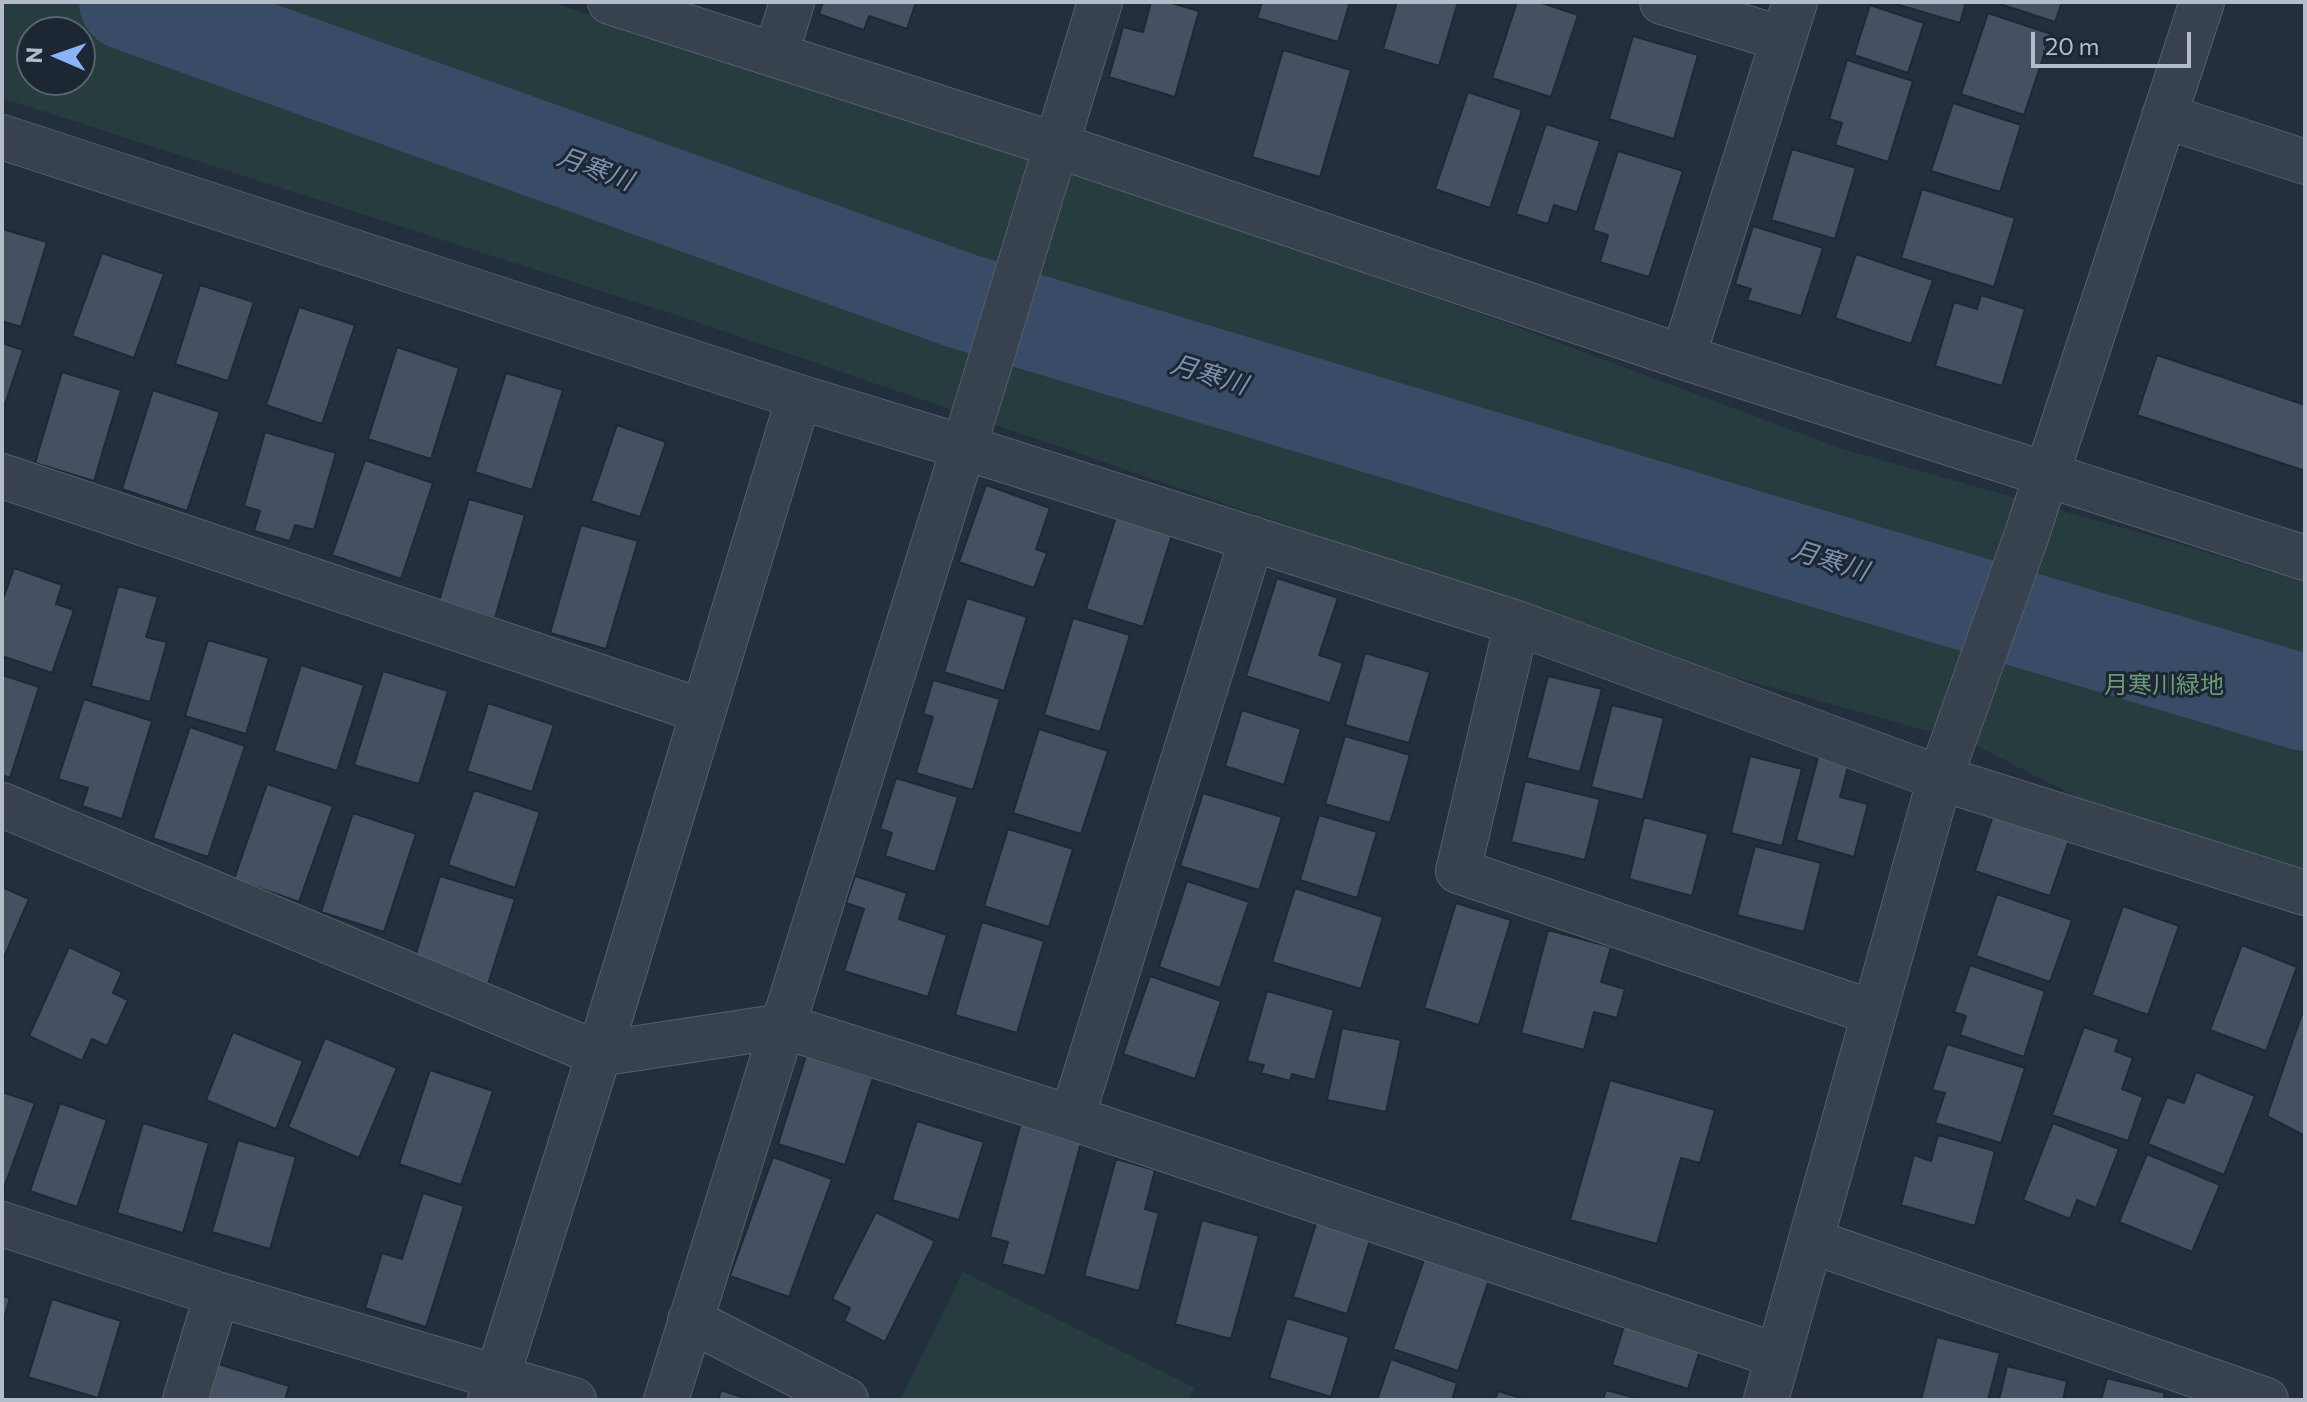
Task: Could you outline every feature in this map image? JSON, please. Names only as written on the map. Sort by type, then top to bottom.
[{"type":"street","points":[[610,2],[1056,145],[1683,357],[2305,558]]},
{"type":"street","points":[[776,54],[792,2]]},
{"type":"street","points":[[666,1400],[1100,2]]},
{"type":"street","points":[[1662,2],[1789,21],[1683,357]]},
{"type":"street","points":[[1766,1400],[1940,778],[2047,475],[2202,2]]},
{"type":"street","points":[[2164,116],[2305,162]]},
{"type":"street","points":[[2,137],[799,397],[1517,623],[1940,778],[2305,893]]},
{"type":"street","points":[[494,1388],[799,397]]},
{"type":"street","points":[[2,476],[702,711]]},
{"type":"street","points":[[1072,1118],[1252,538]]},
{"type":"street","points":[[1517,623],[1458,871],[1874,1013]]},
{"type":"street","points":[[2,805],[599,1054],[783,1026],[1072,1118],[1778,1356]]},
{"type":"street","points":[[2,1224],[494,1388],[574,1400]]},
{"type":"street","points":[[1811,1241],[2266,1400]]},
{"type":"street","points":[[185,1400],[217,1294]]},
{"type":"street","points":[[690,1320],[846,1400]]},
{"type":"green space","name":"月寒川緑地","points":[[2,2],[551,2],[1054,166],[1509,324],[1842,449],[2305,582],[2305,871],[2124,821],[1971,743],[1709,670],[679,316],[2,98]]},
{"type":"green space","points":[[963,1272],[1195,1388],[1189,1400],[900,1400]]},
{"type":"building","points":[[823,2],[916,2],[907,29],[869,16],[864,30],[819,14]]},
{"type":"building","points":[[1151,2],[1168,2],[1199,11],[1175,97],[1109,77],[1123,27],[1143,32]]},
{"type":"building","points":[[1262,2],[1350,2],[1338,42],[1257,18]]},
{"type":"building","points":[[1397,2],[1458,2],[1439,66],[1383,49]]},
{"type":"building","points":[[1517,2],[1539,2],[1578,15],[1551,97],[1492,78]]},
{"type":"building","points":[[1889,2],[1966,2],[1960,23]]},
{"type":"building","points":[[1994,2],[2062,2],[2055,22]]},
{"type":"building","points":[[1870,5],[1924,23],[1908,73],[1854,55]]},
{"type":"building","points":[[1988,13],[2051,34],[2024,115],[1961,94]]},
{"type":"building","points":[[1633,36],[1698,55],[1674,139],[1609,119]]},
{"type":"building","points":[[1283,50],[1351,70],[1320,177],[1252,157]]},
{"type":"building","points":[[1847,60],[1913,81],[1888,162],[1835,145],[1842,123],[1829,119]]},
{"type":"building","points":[[1468,92],[1522,110],[1490,208],[1435,189]]},
{"type":"building","points":[[1953,103],[2021,125],[2000,192],[1931,171]]},
{"type":"building","points":[[1546,124],[1600,141],[1577,212],[1554,205],[1548,224],[1516,214]]},
{"type":"building","points":[[1792,149],[1856,168],[1835,239],[1771,220]]},
{"type":"building","points":[[1618,151],[1683,171],[1649,277],[1600,262],[1608,235],[1593,230]]},
{"type":"building","points":[[1922,189],[2015,218],[1994,287],[1901,258]]},
{"type":"building","points":[[1753,226],[1823,248],[1801,316],[1747,300],[1751,289],[1735,284]]},
{"type":"building","points":[[2,229],[47,242],[21,327],[2,321]]},
{"type":"building","points":[[102,253],[164,274],[134,358],[72,336]]},
{"type":"building","points":[[1856,254],[1933,280],[1911,344],[1835,318]]},
{"type":"building","points":[[200,285],[254,302],[228,381],[175,364]]},
{"type":"building","points":[[1981,295],[2025,309],[2002,386],[1935,366],[1954,302],[1977,309]]},
{"type":"building","points":[[299,307],[355,325],[322,424],[266,405]]},
{"type":"building","points":[[2,343],[23,350],[2,413]]},
{"type":"building","points":[[397,347],[459,368],[431,459],[368,439]]},
{"type":"building","points":[[2157,355],[2305,405],[2305,471],[2137,415]]},
{"type":"building","points":[[62,372],[121,390],[94,481],[35,463]]},
{"type":"building","points":[[506,373],[563,390],[532,490],[475,472]]},
{"type":"building","points":[[153,390],[220,412],[187,511],[122,489]]},
{"type":"building","points":[[617,425],[666,442],[640,517],[591,501]]},
{"type":"building","points":[[265,432],[336,453],[314,530],[295,525],[290,541],[254,531],[260,511],[244,506]]},
{"type":"building","points":[[365,460],[433,483],[401,579],[332,555]]},
{"type":"building","points":[[986,485],[1050,508],[1036,549],[1047,553],[1034,588],[959,562]]},
{"type":"building","points":[[469,499],[525,515],[495,618],[439,601]]},
{"type":"building","points":[[1116,517],[1172,535],[1143,627],[1086,609]]},
{"type":"building","points":[[581,525],[638,541],[606,649],[550,633]]},
{"type":"building","points":[[14,568],[62,585],[56,604],[74,610],[52,673],[2,656],[2,602]]},
{"type":"building","points":[[1277,578],[1338,598],[1319,655],[1343,663],[1330,703],[1246,676]]},
{"type":"building","points":[[118,586],[158,597],[146,637],[167,642],[150,702],[91,686]]},
{"type":"building","points":[[967,598],[1027,617],[1004,691],[944,672]]},
{"type":"building","points":[[1073,618],[1130,635],[1100,732],[1044,715]]},
{"type":"building","points":[[208,640],[269,658],[246,734],[185,716]]},
{"type":"building","points":[[1365,653],[1430,672],[1409,743],[1345,725]]},
{"type":"building","points":[[301,665],[364,685],[337,771],[274,751]]},
{"type":"building","points":[[383,671],[448,691],[419,784],[354,765]]},
{"type":"building","points":[[2,675],[39,687],[10,778],[2,775]]},
{"type":"building","points":[[1548,676],[1602,689],[1580,772],[1527,758]]},
{"type":"building","points":[[933,680],[1000,699],[973,790],[916,773],[933,717],[923,714]]},
{"type":"building","points":[[84,699],[152,721],[122,819],[82,806],[88,788],[58,779]]},
{"type":"building","points":[[488,703],[554,725],[532,792],[467,771]]},
{"type":"building","points":[[1612,705],[1664,718],[1643,800],[1591,787]]},
{"type":"building","points":[[1242,710],[1301,729],[1284,785],[1225,766]]},
{"type":"building","points":[[190,727],[245,746],[208,857],[153,838]]},
{"type":"building","points":[[1039,729],[1108,751],[1081,834],[1013,813]]},
{"type":"building","points":[[1345,736],[1410,755],[1390,823],[1325,804]]},
{"type":"building","points":[[1821,746],[1851,755],[1840,797],[1868,804],[1854,857],[1796,840]]},
{"type":"building","points":[[1750,756],[1802,769],[1782,846],[1731,833]]},
{"type":"building","points":[[896,778],[958,797],[935,872],[885,856],[892,833],[880,829]]},
{"type":"building","points":[[1525,781],[1600,799],[1585,860],[1511,842]]},
{"type":"building","points":[[267,784],[333,806],[299,902],[234,879]]},
{"type":"building","points":[[474,790],[540,812],[515,888],[448,865]]},
{"type":"building","points":[[1203,793],[1282,817],[1259,890],[1180,866]]},
{"type":"building","points":[[353,813],[416,834],[384,932],[321,912]]},
{"type":"building","points":[[1319,815],[1377,832],[1357,898],[1300,880]]},
{"type":"building","points":[[1993,815],[2069,840],[2050,896],[1975,871]]},
{"type":"building","points":[[1644,817],[1708,834],[1692,896],[1629,879]]},
{"type":"building","points":[[1008,829],[1073,849],[1049,927],[984,906]]},
{"type":"building","points":[[1755,846],[1821,863],[1804,932],[1737,915]]},
{"type":"building","points":[[440,876],[515,899],[487,987],[413,963]]},
{"type":"building","points":[[855,876],[907,893],[899,919],[947,935],[928,997],[844,971],[864,909],[846,903]]},
{"type":"building","points":[[1187,881],[1249,902],[1220,988],[1159,967]]},
{"type":"building","points":[[2,887],[29,899],[2,962]]},
{"type":"building","points":[[1295,888],[1383,917],[1361,989],[1272,962]]},
{"type":"building","points":[[1997,894],[2072,920],[2050,982],[1976,956]]},
{"type":"building","points":[[1456,903],[1511,920],[1479,1025],[1424,1008]]},
{"type":"building","points":[[2123,906],[2179,926],[2148,1015],[2092,995]]},
{"type":"building","points":[[982,922],[1044,941],[1017,1033],[955,1015]]},
{"type":"building","points":[[1548,930],[1611,947],[1601,982],[1625,989],[1617,1018],[1594,1012],[1584,1050],[1521,1033]]},
{"type":"building","points":[[2242,945],[2297,967],[2266,1051],[2210,1030]]},
{"type":"building","points":[[69,947],[122,972],[113,993],[128,1000],[107,1046],[92,1039],[82,1061],[29,1036]]},
{"type":"building","points":[[1970,965],[2045,991],[2024,1057],[1960,1035],[1966,1016],[1954,1012]]},
{"type":"building","points":[[1150,976],[1221,1001],[1195,1079],[1123,1054]]},
{"type":"building","points":[[1267,991],[1334,1010],[1315,1080],[1292,1074],[1290,1081],[1261,1073],[1264,1065],[1247,1061]]},
{"type":"building","points":[[2305,1005],[2305,1136],[2267,1116]]},
{"type":"building","points":[[2084,1027],[2119,1039],[2115,1051],[2133,1058],[2122,1089],[2143,1097],[2128,1141],[2052,1115]]},
{"type":"building","points":[[1342,1028],[1401,1040],[1386,1112],[1327,1100]]},
{"type":"building","points":[[233,1032],[303,1061],[276,1129],[206,1100]]},
{"type":"building","points":[[325,1038],[397,1068],[359,1158],[288,1127]]},
{"type":"building","points":[[1947,1044],[2025,1068],[2001,1143],[1935,1123],[1945,1093],[1932,1090]]},
{"type":"building","points":[[806,1056],[873,1078],[845,1165],[778,1144]]},
{"type":"building","points":[[430,1070],[493,1091],[461,1185],[399,1164]]},
{"type":"building","points":[[2196,1072],[2255,1096],[2224,1175],[2148,1144],[2167,1097],[2184,1103]]},
{"type":"building","points":[[1610,1080],[1715,1110],[1700,1163],[1681,1158],[1657,1244],[1570,1220]]},
{"type":"building","points":[[2,1092],[35,1103],[2,1193]]},
{"type":"building","points":[[60,1103],[107,1120],[77,1207],[30,1191]]},
{"type":"building","points":[[917,1121],[984,1142],[959,1220],[892,1200]]},
{"type":"building","points":[[1021,1122],[1082,1139],[1045,1276],[1002,1264],[1008,1242],[990,1237]]},
{"type":"building","points":[[143,1123],[209,1143],[183,1233],[117,1213]]},
{"type":"building","points":[[2053,1123],[2119,1149],[2096,1208],[2077,1200],[2070,1219],[2023,1200]]},
{"type":"building","points":[[1938,1135],[1995,1151],[1975,1226],[1901,1205],[1914,1155],[1931,1161]]},
{"type":"building","points":[[238,1140],[296,1157],[270,1249],[212,1232]]},
{"type":"building","points":[[2147,1154],[2220,1185],[2192,1252],[2119,1222]]},
{"type":"building","points":[[773,1157],[832,1179],[789,1297],[730,1276]]},
{"type":"building","points":[[1116,1159],[1155,1170],[1145,1209],[1159,1213],[1139,1291],[1084,1276]]},
{"type":"building","points":[[423,1193],[464,1206],[426,1327],[365,1308],[382,1253],[402,1259]]},
{"type":"building","points":[[1320,1211],[1374,1227],[1347,1314],[1293,1297]]},
{"type":"building","points":[[876,1212],[935,1241],[885,1342],[844,1321],[850,1308],[832,1299]]},
{"type":"building","points":[[1202,1220],[1259,1236],[1231,1339],[1175,1324]]},
{"type":"building","points":[[1427,1251],[1491,1274],[1458,1371],[1393,1349]]},
{"type":"building","points":[[2,1296],[10,1298],[2,1325]]},
{"type":"building","points":[[52,1299],[121,1321],[98,1398],[28,1377]]},
{"type":"building","points":[[1629,1310],[1705,1334],[1688,1389],[1612,1365]]},
{"type":"building","points":[[1287,1318],[1349,1337],[1331,1397],[1269,1378]]},
{"type":"building","points":[[1937,1337],[2000,1353],[1988,1400],[1921,1400]]},
{"type":"building","points":[[1391,1359],[1457,1383],[1452,1400],[1377,1400]]},
{"type":"building","points":[[212,1362],[289,1386],[285,1400],[200,1400]]},
{"type":"building","points":[[2007,1366],[2067,1381],[2063,1400],[1999,1400]]},
{"type":"building","points":[[2107,1378],[2165,1393],[2163,1400],[2101,1400]]},
{"type":"building","points":[[721,1390],[750,1400],[718,1400]]},
{"type":"building","points":[[1606,1390],[1643,1400],[1603,1400]]},
{"type":"building","points":[[1498,1391],[1527,1400],[1495,1400]]},
{"type":"waterway","name":"月寒川","points":[[127,2],[962,301],[2305,703]]}]
